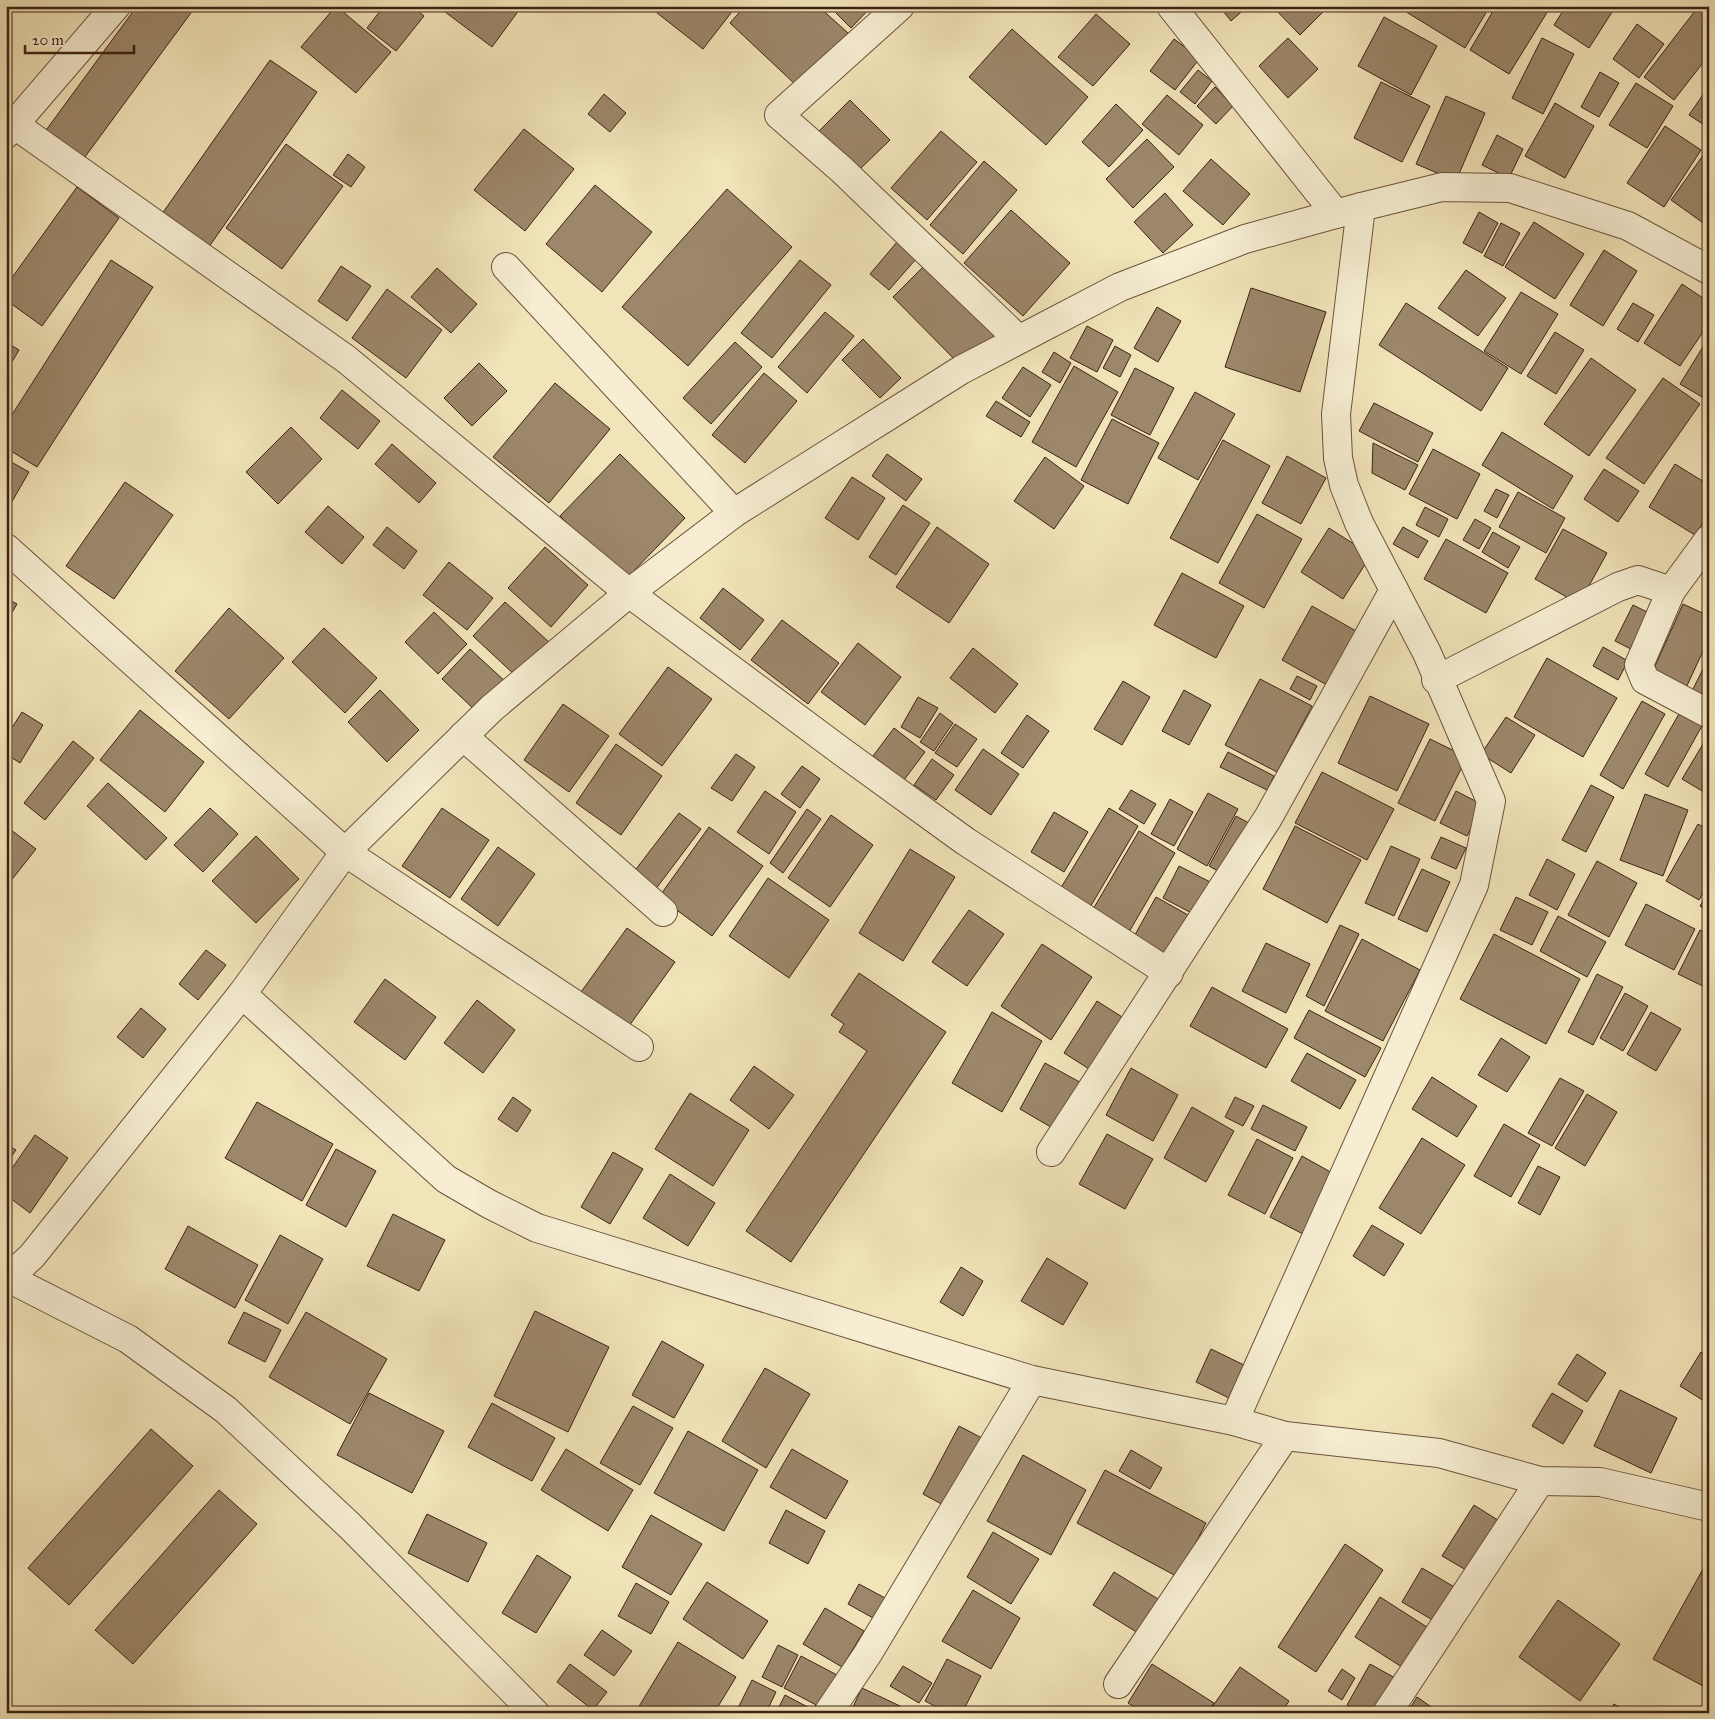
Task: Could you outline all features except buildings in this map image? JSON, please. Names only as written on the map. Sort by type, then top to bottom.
[{"type":"street","points":[[116,6],[11,129],[346,359],[629,593],[965,841],[1169,973]]},
{"type":"street","points":[[900,6],[779,115],[842,170],[1018,339]]},
{"type":"street","points":[[1171,6],[1348,210],[1336,414],[1338,458],[1344,485],[1359,523],[1427,653],[1436,680],[1462,730],[1491,801],[1474,885],[1234,1421]]},
{"type":"street","points":[[535,1713],[350,1526],[226,1410],[128,1339],[7,1279],[32,1256],[242,994],[345,852],[492,708],[629,593],[734,514],[961,370],[1120,287],[1245,239],[1348,210],[1442,187],[1510,188],[1628,226],[1709,270]]},
{"type":"street","points":[[506,267],[734,514]]},
{"type":"street","points":[[1709,540],[1671,591],[1639,665],[1645,680],[1709,714]]},
{"type":"street","points":[[6,548],[345,852],[639,1047]]},
{"type":"street","points":[[1436,680],[1618,587],[1638,580],[1671,591]]},
{"type":"street","points":[[1051,1152],[1268,818],[1394,590]]},
{"type":"street","points":[[463,736],[663,912]]},
{"type":"street","points":[[242,994],[446,1178],[489,1204],[537,1228],[1032,1380],[1234,1421],[1285,1436],[1439,1453],[1540,1481],[1600,1482],[1709,1507]]},
{"type":"street","points":[[828,1713],[867,1655],[1032,1380]]},
{"type":"street","points":[[1118,1684],[1285,1436]]},
{"type":"street","points":[[1387,1713],[1540,1481]]}]
